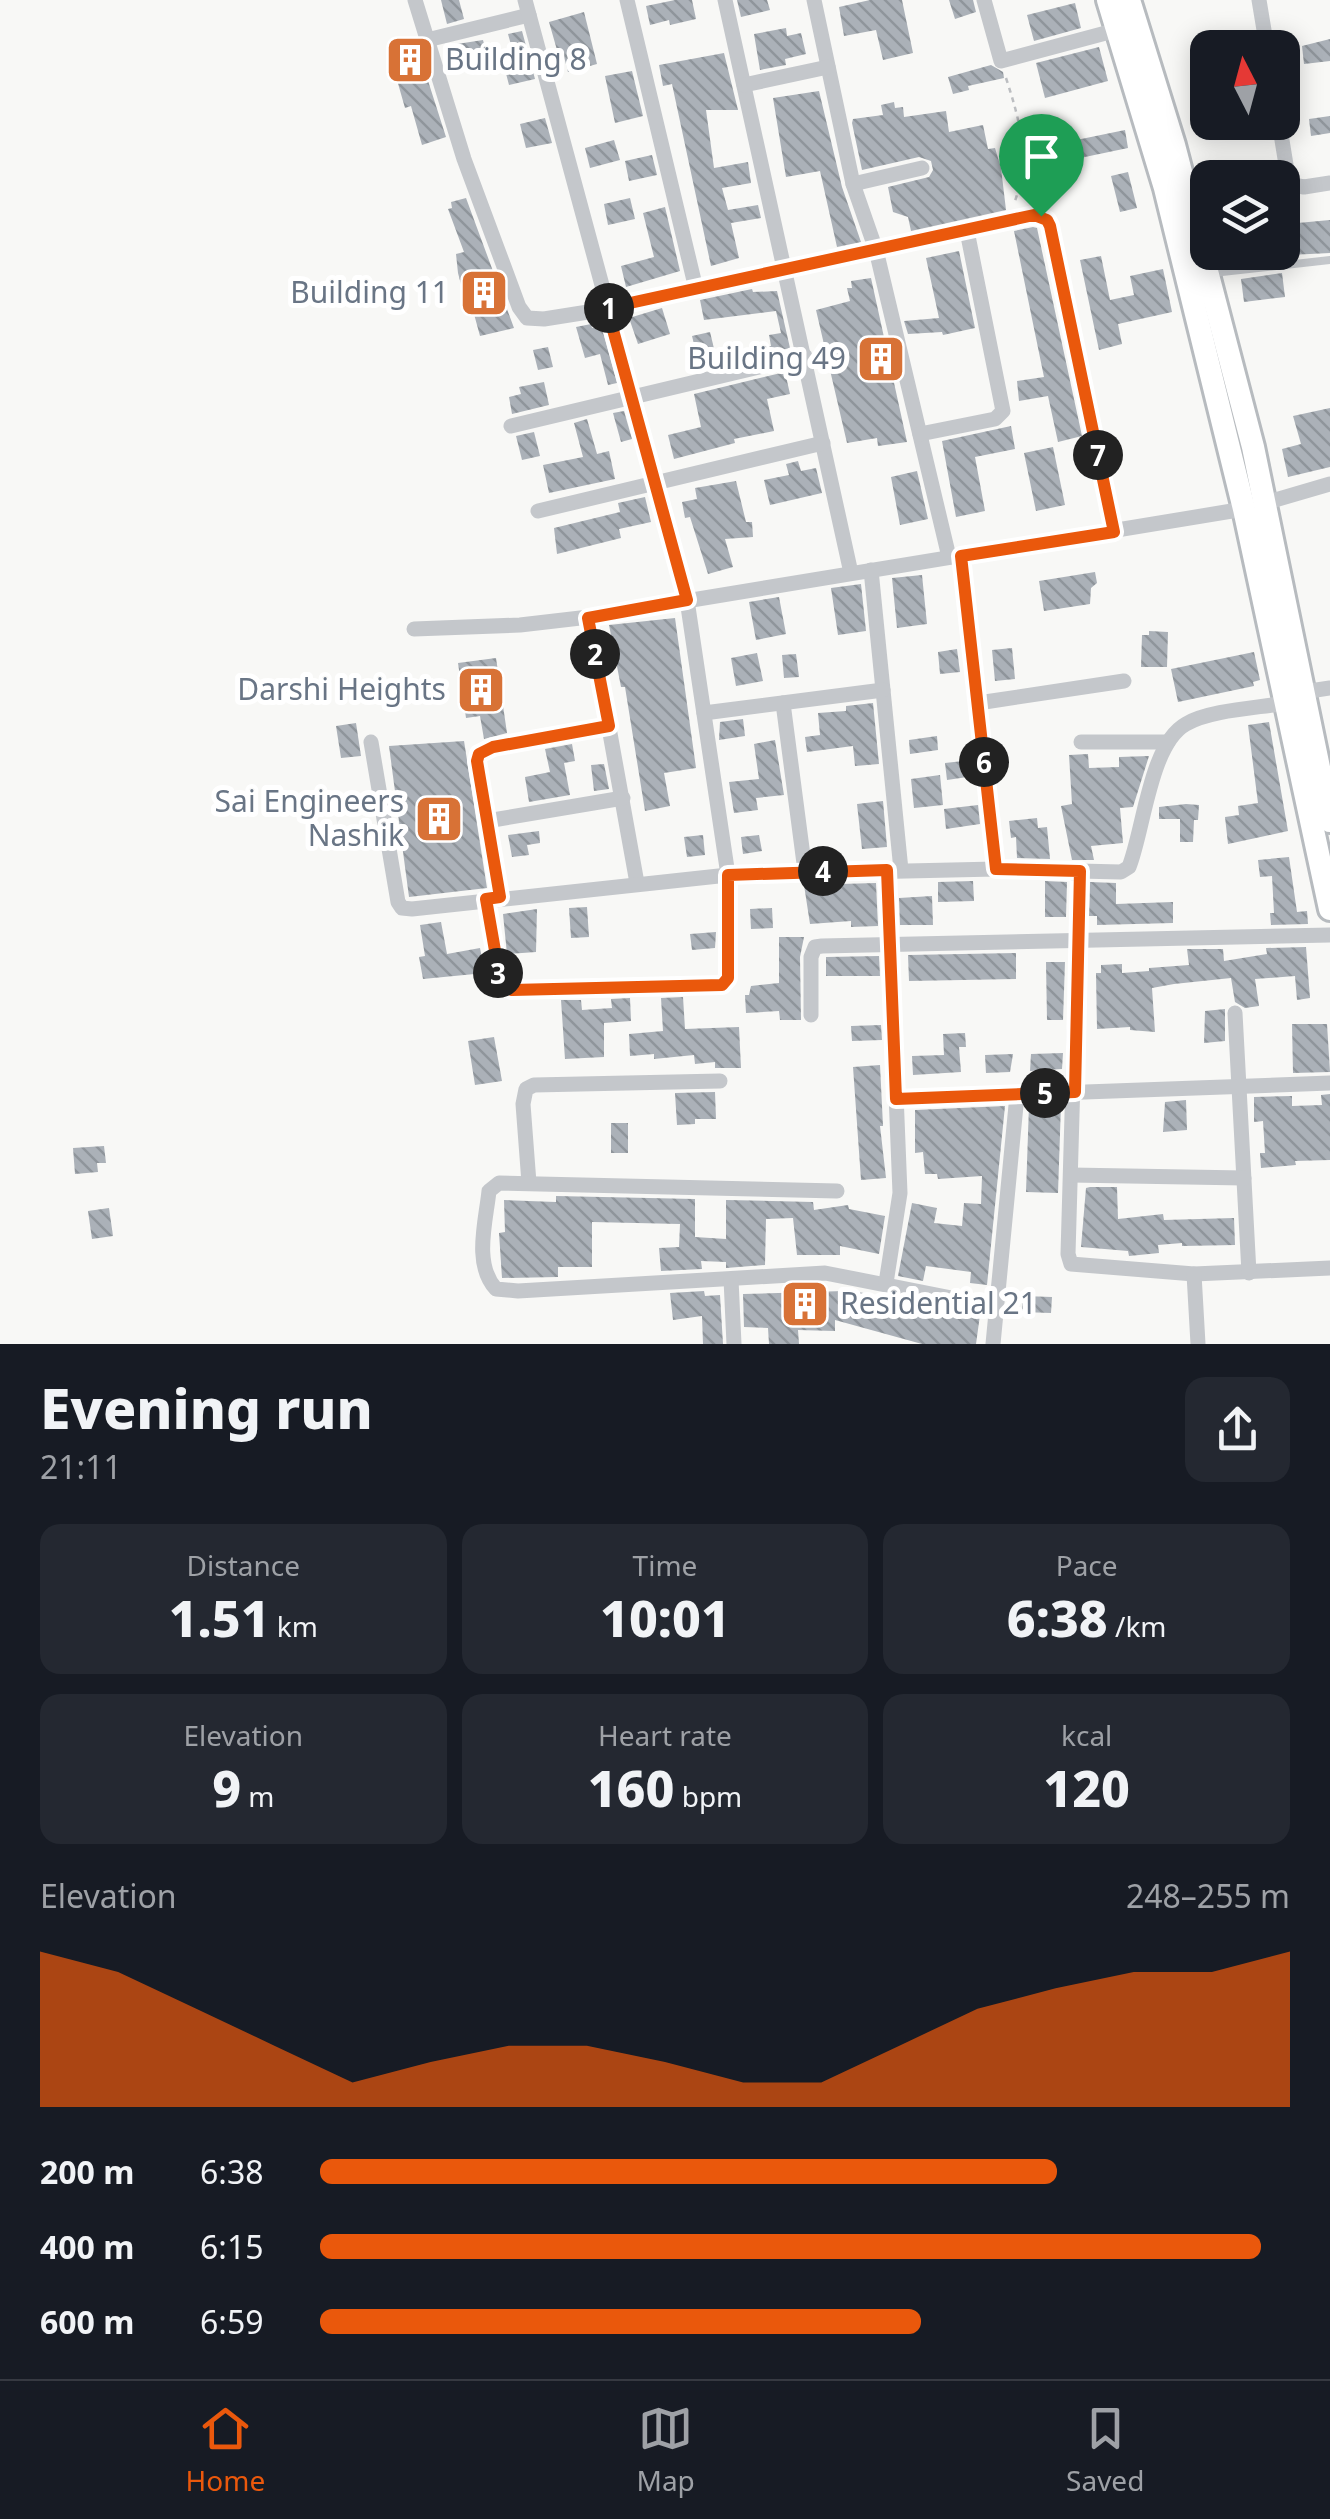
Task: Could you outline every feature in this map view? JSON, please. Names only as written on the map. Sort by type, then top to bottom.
[{"type":"main road","points":[[1108,0],[1117,30],[1190,174]]},
{"type":"main road","points":[[1130,0],[1164,188],[1254,507]]},
{"type":"main road","points":[[1208,270],[1295,698],[1330,909]]},
{"type":"main road","points":[[1295,698],[1330,821]]},
{"type":"street","points":[[415,0],[464,159],[523,314],[544,319],[607,308],[1034,215],[1047,220],[1114,532]]},
{"type":"street","points":[[626,0],[696,289]]},
{"type":"street","points":[[725,0],[851,573]]},
{"type":"street","points":[[814,0],[852,184],[876,250],[920,434],[955,556],[978,703],[996,869]]},
{"type":"street","points":[[984,0],[1002,62],[1117,30]]},
{"type":"street","points":[[1259,0],[1263,30]]},
{"type":"street","points":[[427,40],[527,8],[687,600],[728,875],[728,978],[722,985],[506,988],[498,979],[479,754],[493,747],[609,726]]},
{"type":"street","points":[[744,84],[828,67]]},
{"type":"street","points":[[852,184],[922,168]]},
{"type":"street","points":[[1300,186],[1330,184]]},
{"type":"street","points":[[920,434],[995,419],[1003,411],[968,231]]},
{"type":"street","points":[[511,426],[805,356]]},
{"type":"street","points":[[538,511],[824,443]]},
{"type":"street","points":[[414,629],[588,618],[1254,507],[1330,484]]},
{"type":"street","points":[[871,570],[894,870],[890,944],[900,1193],[886,1283]]},
{"type":"street","points":[[588,618],[637,883]]},
{"type":"street","points":[[978,703],[1124,681]]},
{"type":"street","points":[[371,742],[402,908],[637,883],[804,871],[1121,872],[1129,867],[1161,754],[1168,742],[1191,722],[1330,688]]},
{"type":"street","points":[[704,713],[883,690]]},
{"type":"street","points":[[783,703],[804,871]]},
{"type":"street","points":[[1080,742],[1168,742]]},
{"type":"street","points":[[487,821],[623,798]]},
{"type":"street","points":[[1080,871],[1068,1254],[1071,1264],[1194,1274],[1330,1268]]},
{"type":"street","points":[[811,1015],[815,947],[1330,935]]},
{"type":"street","points":[[1235,1013],[1249,1273]]},
{"type":"street","points":[[529,1184],[523,1104],[526,1089],[720,1081]]},
{"type":"street","points":[[896,1099],[1330,1083]]},
{"type":"street","points":[[992,1344],[1017,1094]]},
{"type":"street","points":[[1071,1175],[1244,1178]]},
{"type":"street","points":[[837,1192],[499,1183],[489,1191],[483,1262],[489,1282],[496,1289],[825,1272],[997,1308]]},
{"type":"street","points":[[1194,1274],[1198,1344]]},
{"type":"street","points":[[731,1278],[734,1344]]},
{"type":"lane","points":[[1208,273],[1330,260]]},
{"type":"path","points":[[1002,62],[1020,123],[1024,162],[1008,222]]},
{"type":"building","points":[[441,0],[459,0],[464,19],[447,24]]},
{"type":"building","points":[[692,0],[696,19],[650,25],[646,6]]},
{"type":"building","points":[[737,0],[767,0],[770,10],[741,17]]},
{"type":"building","points":[[870,0],[902,0],[913,53],[883,60],[876,30],[844,36],[839,7]]},
{"type":"building","points":[[949,0],[973,0],[976,12],[955,19]]},
{"type":"building","points":[[1075,3],[1081,28],[1034,41],[1027,15]]},
{"type":"building","points":[[584,12],[597,64],[568,72],[549,22]]},
{"type":"building","points":[[786,28],[787,36],[801,33],[806,54],[785,59],[786,65],[760,70],[754,34]]},
{"type":"building","points":[[522,31],[535,79],[509,85],[503,62],[515,59],[508,34]]},
{"type":"building","name":"Building 8","points":[[414,37],[446,137],[422,145],[411,106],[405,108],[387,45]]},
{"type":"building","points":[[1330,39],[1330,61],[1304,64],[1302,46]]},
{"type":"building","points":[[483,40],[487,56],[462,62],[457,44]]},
{"type":"building","points":[[1099,47],[1108,81],[1045,98],[1036,63]]},
{"type":"building","points":[[724,53],[738,110],[706,110],[714,168],[748,162],[751,183],[722,188],[728,210],[758,205],[761,218],[731,223],[739,258],[711,266],[672,84],[663,86],[659,65]]},
{"type":"building","points":[[991,65],[1003,72],[1004,78],[968,86],[969,90],[953,94],[948,77]]},
{"type":"building","points":[[632,71],[643,116],[615,123],[605,76]]},
{"type":"building","points":[[819,91],[842,187],[861,242],[837,247],[820,171],[786,177],[773,98]]},
{"type":"building","points":[[894,102],[895,108],[903,107],[904,117],[946,111],[949,132],[983,125],[988,149],[995,148],[1001,168],[1006,210],[911,231],[908,217],[893,212],[888,187],[929,177],[933,170],[931,161],[919,157],[862,170],[852,123],[853,119],[883,115],[881,105]]},
{"type":"building","points":[[1330,116],[1330,133],[1311,136],[1309,119]]},
{"type":"building","points":[[545,118],[552,143],[526,148],[520,124]]},
{"type":"building","points":[[1125,130],[1128,148],[1061,162],[1057,144]]},
{"type":"building","points":[[614,140],[620,160],[590,168],[585,148]]},
{"type":"building","points":[[652,155],[657,175],[629,181],[625,161]]},
{"type":"building","points":[[1128,172],[1137,208],[1120,212],[1111,176]]},
{"type":"building","name":"Building 11","points":[[466,198],[514,328],[480,336],[474,314],[469,315],[458,273],[456,254],[464,252],[448,209],[452,208],[451,202]]},
{"type":"building","points":[[630,198],[635,219],[608,225],[604,204]]},
{"type":"building","points":[[665,207],[680,271],[626,287],[621,266],[654,257],[643,213]]},
{"type":"building","points":[[1330,220],[1330,253],[1300,254],[1300,223]]},
{"type":"building","points":[[1037,228],[1082,436],[1058,442],[1048,396],[1019,401],[1017,381],[1044,377],[1014,231]]},
{"type":"building","points":[[959,251],[975,328],[943,335],[908,334],[904,321],[939,318],[926,258]]},
{"type":"building","points":[[1101,256],[1110,300],[1134,295],[1130,276],[1163,269],[1172,312],[1118,324],[1122,344],[1099,350],[1080,260]]},
{"type":"building","points":[[1282,273],[1285,297],[1244,302],[1241,279]]},
{"type":"building","points":[[871,278],[907,442],[878,446],[877,438],[847,443],[816,310],[850,301],[847,288],[852,288],[851,281]]},
{"type":"building","points":[[752,289],[777,291],[790,348],[764,354],[763,347],[771,346],[769,335],[781,333],[776,311],[704,320],[700,300]]},
{"type":"building","points":[[662,308],[670,334],[638,344],[629,318]]},
{"type":"building","points":[[591,324],[592,328],[601,325],[617,383],[608,385],[600,354],[585,358],[576,327]]},
{"type":"building","points":[[710,332],[718,365],[700,369],[692,336]]},
{"type":"building","points":[[548,347],[553,367],[538,370],[533,350]]},
{"type":"building","points":[[785,372],[790,394],[767,399],[774,431],[734,439],[735,443],[674,459],[668,435],[701,427],[694,394]]},
{"type":"building","points":[[544,382],[549,405],[512,414],[509,397],[521,394],[519,387]]},
{"type":"building","points":[[1330,408],[1330,467],[1288,477],[1282,449],[1301,444],[1293,416]]},
{"type":"building","points":[[624,411],[632,439],[621,442],[613,413]]},
{"type":"building","points":[[587,419],[597,454],[609,451],[615,479],[549,493],[543,465],[583,457],[574,423]]},
{"type":"building","points":[[1011,426],[1015,449],[975,457],[985,511],[956,517],[942,441]]},
{"type":"building","points":[[534,432],[540,456],[522,460],[516,436]]},
{"type":"building","points":[[1053,447],[1065,505],[1036,511],[1024,453]]},
{"type":"building","points":[[798,461],[801,471],[816,468],[822,493],[770,505],[764,480],[789,475],[786,464]]},
{"type":"building","points":[[917,471],[928,519],[900,525],[891,477]]},
{"type":"building","points":[[736,481],[746,522],[752,522],[753,537],[725,539],[733,567],[708,574],[682,502],[697,499],[695,488]]},
{"type":"building","points":[[645,497],[651,522],[619,529],[621,538],[557,554],[554,528],[620,512],[618,503]]},
{"type":"building","points":[[1095,572],[1097,583],[1091,588],[1090,604],[1044,611],[1039,581]]},
{"type":"building","points":[[922,575],[927,624],[897,628],[892,578]]},
{"type":"building","points":[[861,584],[866,631],[838,635],[831,588]]},
{"type":"building","points":[[779,597],[786,634],[756,640],[749,602]]},
{"type":"building","points":[[675,618],[696,768],[664,773],[670,806],[645,811],[625,687],[621,687],[609,625]]},
{"type":"building","points":[[1149,631],[1168,632],[1167,667],[1141,667],[1142,635],[1149,635]]},
{"type":"building","points":[[1012,648],[1015,679],[995,681],[992,650]]},
{"type":"building","points":[[957,649],[960,672],[940,674],[938,652]]},
{"type":"building","points":[[1254,652],[1260,680],[1253,682],[1254,686],[1178,702],[1171,669]]},
{"type":"building","points":[[757,653],[763,681],[736,686],[731,658]]},
{"type":"building","points":[[796,654],[799,677],[784,678],[782,655]]},
{"type":"building","name":"Darshi Heights","points":[[496,658],[507,733],[484,739],[480,716],[466,718],[458,663]]},
{"type":"building","points":[[873,703],[879,764],[855,766],[853,746],[807,752],[805,737],[820,735],[818,713],[846,711],[846,706]]},
{"type":"building","points":[[743,719],[745,736],[719,740],[720,722]]},
{"type":"building","points":[[1269,722],[1288,831],[1228,844],[1225,817],[1239,815],[1238,806],[1258,803],[1248,725]]},
{"type":"building","points":[[356,723],[361,756],[341,758],[336,726]]},
{"type":"building","points":[[937,736],[938,750],[910,754],[909,740]]},
{"type":"building","points":[[775,740],[784,795],[756,798],[758,810],[734,813],[729,782],[759,779],[754,744]]},
{"type":"building","name":"Sai Engineers Nashik","points":[[464,741],[487,888],[409,897],[389,746]]},
{"type":"building","points":[[572,744],[575,761],[564,763],[570,795],[529,802],[525,777],[550,772],[545,749]]},
{"type":"building","points":[[1088,754],[1089,768],[1119,767],[1119,757],[1149,756],[1133,807],[1120,808],[1123,843],[1091,846],[1094,860],[1072,860],[1061,806],[1072,804],[1069,755]]},
{"type":"building","points":[[972,760],[974,776],[947,780],[945,763]]},
{"type":"building","points":[[604,764],[609,789],[594,791],[591,765]]},
{"type":"building","points":[[940,775],[943,805],[914,808],[911,779]]},
{"type":"building","points":[[883,801],[887,847],[862,849],[857,804]]},
{"type":"building","points":[[978,805],[980,824],[946,829],[944,809]]},
{"type":"building","points":[[1199,805],[1193,842],[1180,842],[1180,819],[1159,819],[1159,807]]},
{"type":"building","points":[[1037,818],[1038,828],[1047,827],[1050,859],[1017,858],[1016,837],[1011,838],[1009,821]]},
{"type":"building","points":[[539,831],[540,843],[527,845],[529,855],[512,857],[508,835]]},
{"type":"building","points":[[703,835],[705,855],[687,857],[684,837]]},
{"type":"building","points":[[759,835],[762,851],[743,854],[741,837]]},
{"type":"building","points":[[1289,857],[1297,912],[1307,911],[1308,924],[1271,925],[1272,876],[1260,877],[1258,860]]},
{"type":"building","points":[[973,881],[974,901],[938,902],[938,882]]},
{"type":"building","points":[[1045,881],[1067,882],[1066,917],[1045,917]]},
{"type":"building","points":[[1090,882],[1116,883],[1116,904],[1173,902],[1173,923],[1097,925],[1097,916],[1089,916]]},
{"type":"building","points":[[876,883],[878,926],[851,927],[851,921],[810,924],[804,885]]},
{"type":"building","points":[[932,896],[933,925],[900,925],[899,898]]},
{"type":"building","points":[[587,907],[589,937],[571,938],[569,908]]},
{"type":"building","points":[[772,908],[773,928],[751,929],[750,909]]},
{"type":"building","points":[[537,909],[536,952],[507,954],[503,914]]},
{"type":"building","points":[[441,922],[447,954],[480,948],[485,973],[423,979],[419,957],[425,956],[420,925]]},
{"type":"building","points":[[716,932],[715,948],[692,950],[690,934]]},
{"type":"building","points":[[779,937],[804,937],[800,957],[801,1020],[780,1020],[779,1011],[746,1013],[745,995],[749,995],[751,986],[779,983]]},
{"type":"building","points":[[1306,947],[1310,998],[1297,1000],[1295,976],[1255,979],[1259,1006],[1245,1008],[1235,1002],[1231,978],[1174,984],[1152,988],[1155,1032],[1130,1027],[1097,1029],[1096,973],[1101,973],[1101,965],[1122,964],[1122,973],[1149,971],[1189,965],[1187,949],[1223,949],[1224,961],[1267,954],[1266,948]]},
{"type":"building","points":[[1016,953],[1016,979],[909,981],[908,955]]},
{"type":"building","points":[[879,956],[880,976],[826,976],[826,957]]},
{"type":"building","points":[[1046,962],[1065,962],[1063,1020],[1047,1020]]},
{"type":"building","points":[[683,997],[685,1029],[739,1027],[741,1068],[715,1068],[715,1062],[695,1064],[694,1055],[654,1059],[654,1054],[630,1056],[629,1034],[663,1031],[661,998]]},
{"type":"building","points":[[630,998],[631,1021],[604,1023],[604,1057],[565,1059],[561,1000],[581,1000],[582,1010],[612,1008],[611,999]]},
{"type":"building","points":[[1225,1009],[1225,1041],[1204,1043],[1205,1011]]},
{"type":"building","points":[[1292,1024],[1327,1024],[1330,1072],[1293,1073]]},
{"type":"building","points":[[881,1025],[882,1040],[852,1041],[851,1026]]},
{"type":"building","points":[[965,1033],[966,1047],[959,1047],[961,1072],[913,1075],[912,1056],[944,1055],[943,1034]]},
{"type":"building","points":[[494,1037],[502,1081],[475,1085],[468,1041]]},
{"type":"building","points":[[1063,1053],[1062,1069],[1030,1071],[1031,1054]]},
{"type":"building","points":[[1013,1054],[1010,1072],[986,1073],[985,1055]]},
{"type":"building","points":[[880,1065],[880,1126],[886,1178],[861,1180],[853,1067]]},
{"type":"building","points":[[715,1092],[716,1119],[695,1119],[695,1124],[677,1125],[675,1093]]},
{"type":"building","points":[[1330,1094],[1330,1160],[1295,1161],[1296,1165],[1261,1168],[1260,1153],[1265,1153],[1263,1121],[1254,1122],[1254,1097],[1292,1096],[1292,1106],[1322,1105],[1321,1095]]},
{"type":"building","points":[[1186,1100],[1187,1130],[1163,1132],[1165,1102]]},
{"type":"building","points":[[1061,1104],[1058,1193],[1026,1192],[1029,1105]]},
{"type":"building","points":[[1005,1106],[987,1285],[970,1283],[971,1272],[926,1266],[923,1281],[898,1276],[912,1203],[937,1208],[934,1223],[962,1226],[964,1203],[981,1204],[982,1176],[938,1179],[937,1174],[925,1174],[923,1152],[915,1153],[915,1110]]},
{"type":"building","points":[[611,1123],[628,1123],[628,1153],[611,1153]]},
{"type":"building","points":[[104,1146],[106,1163],[97,1163],[98,1172],[75,1174],[73,1148]]},
{"type":"building","points":[[1117,1187],[1118,1219],[1163,1214],[1164,1220],[1234,1218],[1235,1245],[1158,1245],[1159,1253],[1129,1256],[1128,1251],[1081,1247],[1086,1188]]},
{"type":"building","points":[[556,1196],[695,1199],[695,1237],[726,1239],[726,1200],[813,1202],[814,1210],[848,1205],[849,1209],[885,1216],[879,1254],[840,1246],[840,1255],[797,1255],[793,1218],[766,1219],[765,1265],[726,1268],[726,1262],[701,1261],[702,1269],[661,1271],[659,1248],[679,1247],[680,1224],[592,1222],[592,1267],[558,1267],[558,1277],[502,1278],[499,1233],[505,1232],[504,1200],[556,1202]]},
{"type":"building","points":[[109,1208],[113,1236],[92,1239],[88,1211]]},
{"type":"building","points":[[845,1289],[919,1305],[918,1309],[980,1315],[976,1344],[922,1344],[835,1320],[835,1331],[798,1330],[799,1344],[769,1344],[768,1328],[744,1327],[743,1294]]},
{"type":"building","points":[[704,1291],[705,1296],[720,1295],[723,1344],[703,1344],[702,1316],[673,1320],[670,1293]]},
{"type":"building","points":[[1023,1296],[1052,1297],[1051,1313],[1022,1312]]},
{"type":"place","name":"Building 8","points":[[410,60]]},
{"type":"place","name":"Building 11","points":[[484,293]]},
{"type":"place","name":"Building 49","points":[[881,359]]},
{"type":"place","name":"Darshi Heights","points":[[481,690]]},
{"type":"place","name":"Sai Engineers Nashik","points":[[439,819]]},
{"type":"place","name":"Residential 21","points":[[805,1304]]},
{"type":"route","points":[[1041,216],[1050,226],[1114,532],[961,556],[996,869],[1080,871],[1075,1092],[896,1099],[887,870],[728,875],[728,978],[722,985],[512,990],[501,985],[486,899],[500,897],[479,754],[493,747],[609,726],[588,618],[687,600],[607,308],[1041,216]]}]
